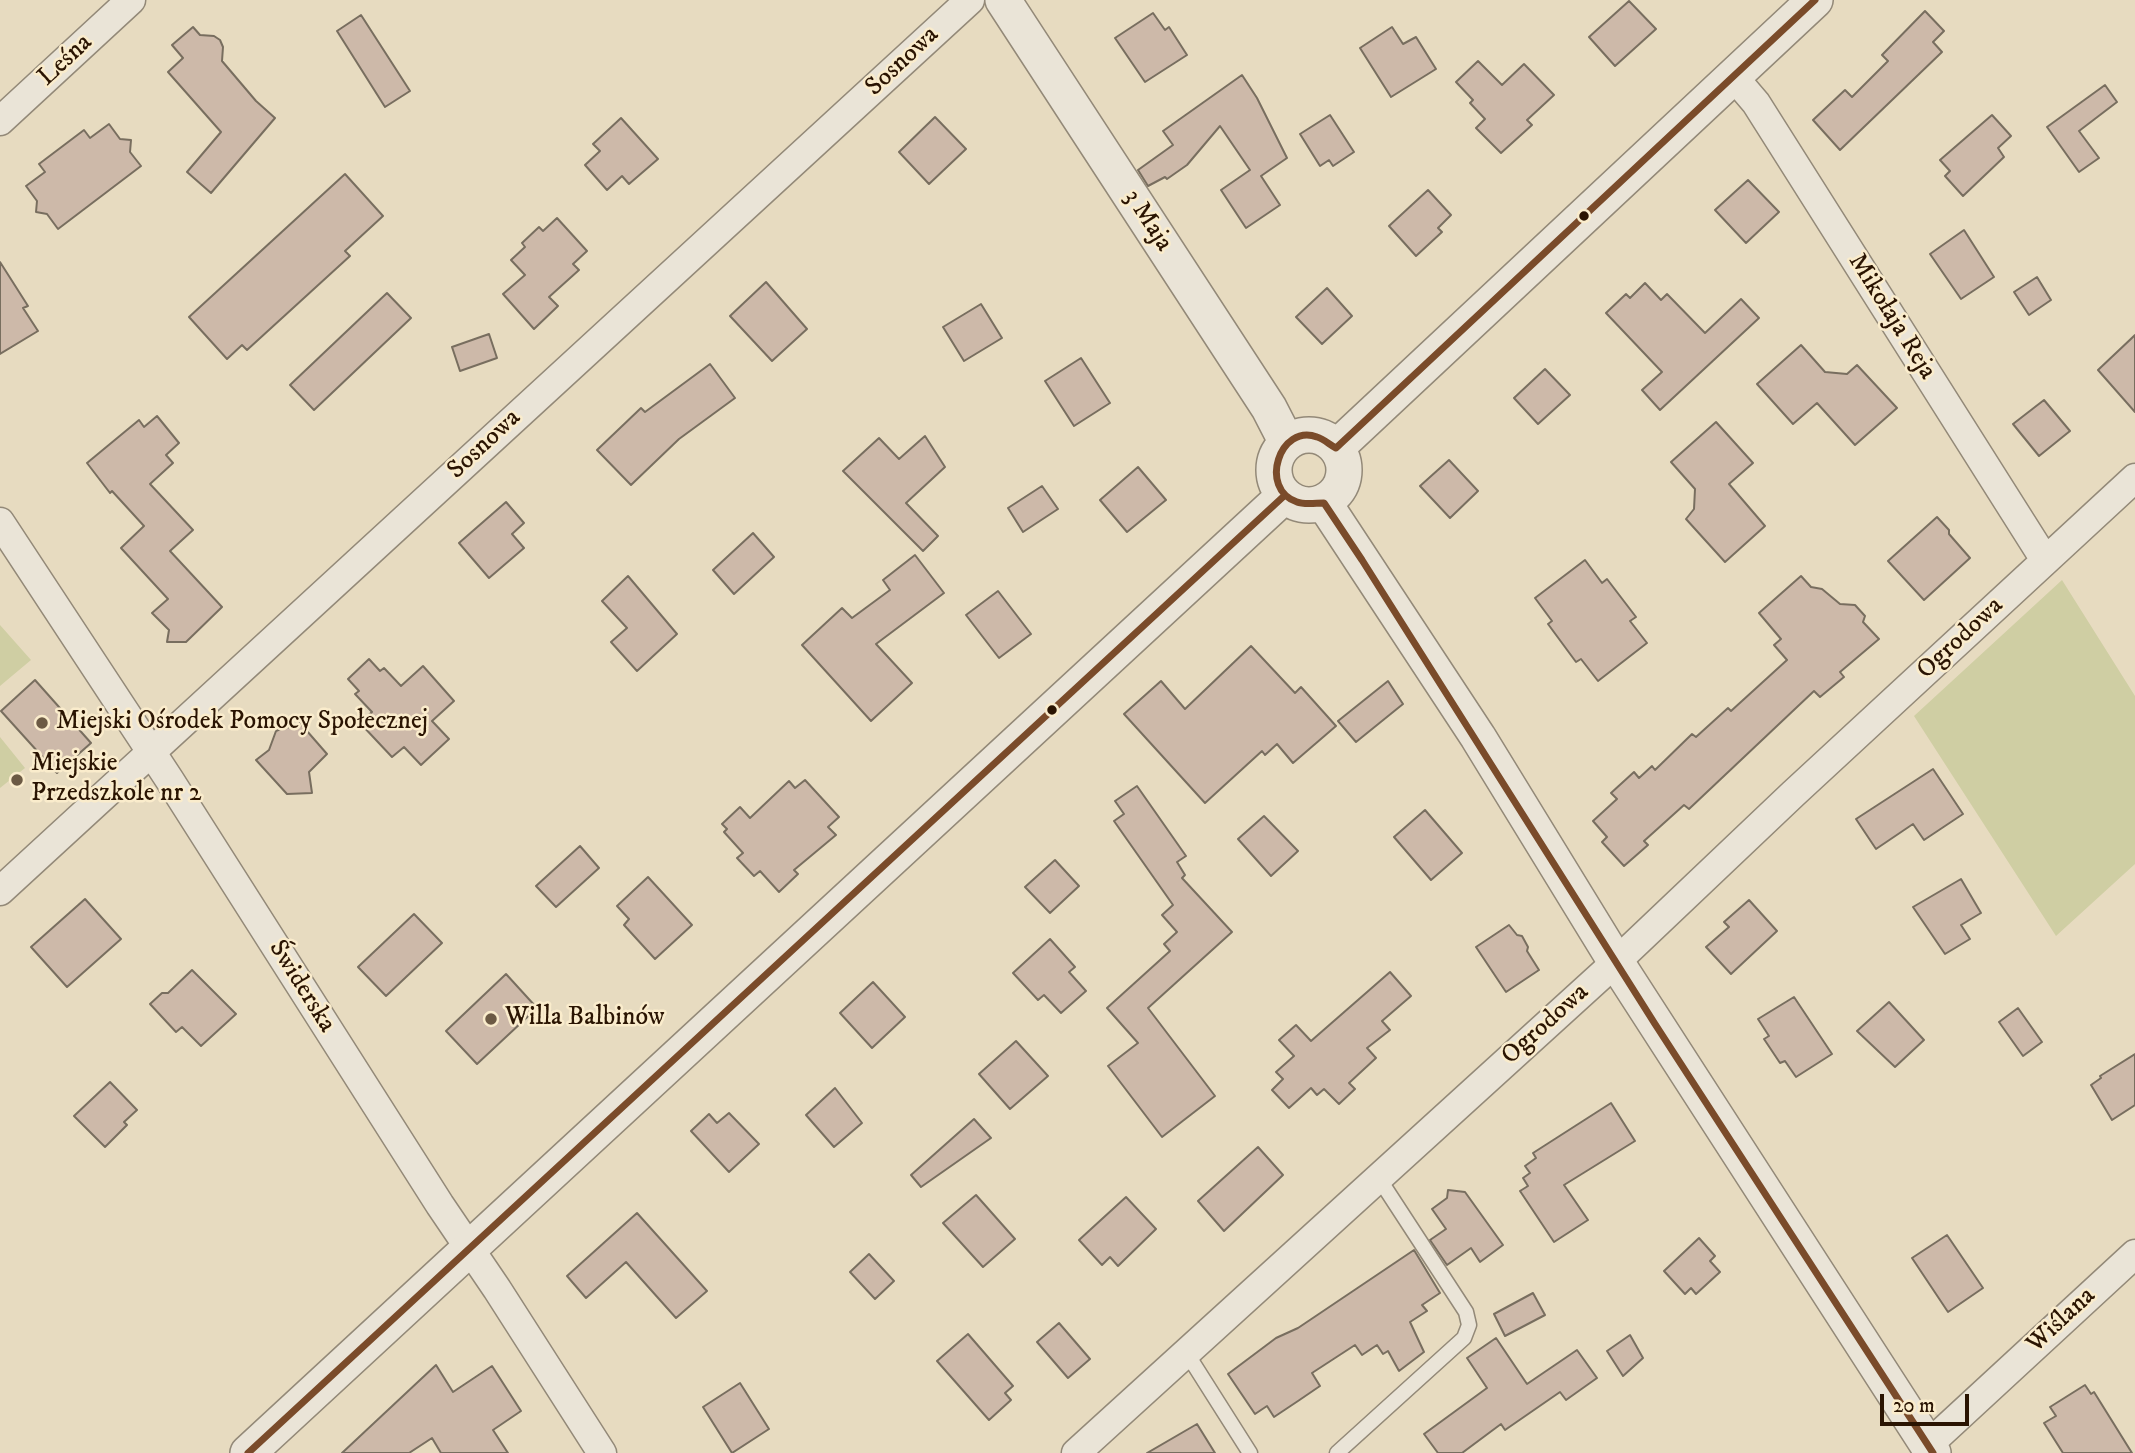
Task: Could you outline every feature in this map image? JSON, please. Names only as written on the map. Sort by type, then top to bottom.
[{"type":"street","name":"Leśna","points":[[0,121],[131,0]]},
{"type":"street","name":"Sosnowa","points":[[0,891],[970,0]]},
{"type":"street","name":"3 Maja","points":[[1003,0],[1269,408],[1287,443]]},
{"type":"street","points":[[1336,448],[1815,0]]},
{"type":"street","name":"Mikołaja Reja","points":[[1733,76],[1756,103],[2045,560]]},
{"type":"street","points":[[1318,436],[1336,448],[1344,468],[1339,490],[1324,503],[1300,504],[1284,496],[1276,483],[1274,472],[1279,451],[1287,443],[1296,437],[1318,436]]},
{"type":"street","name":"Ogrodowa","points":[[1076,1453],[1616,962],[1793,794],[2135,478]]},
{"type":"street","points":[[248,1453],[1284,496]]},
{"type":"street","points":[[1324,503],[1478,737],[1616,962],[1931,1449]]},
{"type":"street","name":"Świderska","points":[[0,522],[602,1453]]},
{"type":"street","name":"Wiślana","points":[[1931,1449],[2135,1254]]},
{"type":"lane","points":[[1337,1453],[1464,1338],[1469,1325],[1466,1312],[1378,1177]]},
{"type":"lane","points":[[1186,1352],[1250,1453]]},
{"type":"green space","points":[[2062,580],[2135,696],[2135,864],[2056,936],[1914,716]]},
{"type":"green space","points":[[0,625],[31,660],[0,686]]},
{"type":"green space","points":[[0,737],[25,768],[0,788]]},
{"type":"building","points":[[1629,1],[1656,29],[1615,66],[1589,37]]},
{"type":"building","points":[[1925,11],[1944,31],[1933,42],[1942,52],[1840,150],[1813,120],[1845,90],[1852,97],[1888,61],[1882,55]]},
{"type":"building","points":[[1153,13],[1165,30],[1169,27],[1187,55],[1145,82],[1115,38]]},
{"type":"building","points":[[361,15],[410,91],[385,107],[337,31]]},
{"type":"building","points":[[193,27],[200,35],[214,36],[220,40],[223,47],[222,61],[256,101],[275,118],[211,193],[187,172],[221,132],[168,72],[183,58],[172,45]]},
{"type":"building","points":[[1392,27],[1403,44],[1416,37],[1436,69],[1391,97],[1360,48]]},
{"type":"building","points":[[1478,61],[1502,85],[1524,64],[1554,95],[1527,120],[1532,125],[1501,153],[1476,128],[1485,119],[1470,103],[1473,100],[1456,82]]},
{"type":"building","points":[[1242,75],[1257,98],[1287,158],[1261,176],[1280,205],[1246,228],[1221,190],[1250,170],[1220,126],[1187,165],[1167,179],[1165,177],[1148,186],[1138,170],[1173,145],[1163,131]]},
{"type":"building","points":[[2105,85],[2117,102],[2079,131],[2099,158],[2079,172],[2047,127]]},
{"type":"building","points":[[1330,115],[1354,152],[1333,166],[1329,160],[1320,166],[1300,134]]},
{"type":"building","points":[[1992,115],[2011,136],[1998,148],[2004,157],[1963,196],[1945,176],[1950,171],[1940,160]]},
{"type":"building","points":[[935,117],[966,149],[929,184],[899,152]]},
{"type":"building","points":[[621,118],[658,159],[629,184],[622,176],[607,190],[585,165],[600,151],[593,144]]},
{"type":"building","points":[[109,124],[120,139],[131,140],[130,152],[141,166],[58,229],[47,214],[36,212],[37,201],[26,186],[45,172],[39,164],[84,130],[90,138]]},
{"type":"building","points":[[345,174],[383,216],[345,251],[350,256],[247,350],[242,345],[227,359],[189,317]]},
{"type":"building","points":[[1748,180],[1779,212],[1746,243],[1715,210]]},
{"type":"building","points":[[1428,190],[1451,215],[1438,228],[1442,232],[1416,256],[1389,226]]},
{"type":"building","points":[[557,218],[587,251],[573,264],[579,270],[549,297],[558,306],[534,329],[503,294],[525,275],[511,260],[525,247],[522,243],[539,227],[543,231]]},
{"type":"building","points":[[1964,230],[1994,277],[1961,299],[1930,254]]},
{"type":"building","points":[[0,262],[28,306],[23,308],[38,331],[0,354]]},
{"type":"building","points":[[2037,277],[2051,300],[2029,315],[2014,292]]},
{"type":"building","points":[[766,282],[807,329],[772,361],[730,316]]},
{"type":"building","points":[[1645,283],[1661,300],[1667,294],[1705,333],[1741,299],[1759,318],[1660,410],[1642,390],[1662,372],[1606,313],[1626,294],[1630,298]]},
{"type":"building","points":[[1327,288],[1352,316],[1322,344],[1296,317]]},
{"type":"building","points":[[387,293],[411,318],[314,410],[290,385]]},
{"type":"building","points":[[981,304],[1002,338],[964,361],[943,327]]},
{"type":"building","points":[[489,334],[497,358],[460,371],[452,347]]},
{"type":"building","points":[[2135,335],[2135,412],[2098,370]]},
{"type":"building","points":[[1801,345],[1825,372],[1847,374],[1857,365],[1897,408],[1855,445],[1817,403],[1793,424],[1757,384]]},
{"type":"building","points":[[1081,358],[1110,403],[1074,426],[1045,381]]},
{"type":"building","points":[[710,364],[735,398],[679,439],[631,485],[597,450],[641,408],[645,412]]},
{"type":"building","points":[[1545,369],[1570,395],[1538,424],[1514,398]]},
{"type":"building","points":[[2044,400],[2070,431],[2039,456],[2013,424]]},
{"type":"building","points":[[157,416],[179,443],[166,455],[173,463],[150,484],[193,530],[170,551],[222,607],[186,642],[167,642],[169,630],[152,613],[168,599],[121,548],[144,526],[112,491],[110,493],[87,463],[139,420],[144,427]]},
{"type":"building","points":[[1716,422],[1753,463],[1729,484],[1765,526],[1725,562],[1686,519],[1694,509],[1695,489],[1671,462]]},
{"type":"building","points":[[925,436],[945,467],[906,503],[938,536],[923,551],[843,471],[879,438],[899,459]]},
{"type":"building","points":[[1449,460],[1478,491],[1450,518],[1420,486]]},
{"type":"building","points":[[1138,467],[1166,500],[1127,532],[1100,500]]},
{"type":"building","points":[[1042,486],[1058,509],[1023,532],[1008,508]]},
{"type":"building","points":[[506,502],[524,523],[512,534],[524,548],[489,578],[459,543]]},
{"type":"building","points":[[1937,517],[1970,558],[1924,600],[1888,561]]},
{"type":"building","points":[[753,533],[774,557],[734,594],[713,570]]},
{"type":"building","points":[[915,555],[944,593],[876,644],[912,683],[871,721],[802,645],[842,608],[852,618],[890,590],[883,580]]},
{"type":"building","points":[[1585,560],[1602,583],[1607,579],[1636,617],[1630,621],[1647,643],[1598,681],[1581,659],[1576,662],[1548,624],[1552,621],[1535,598]]},
{"type":"building","points":[[628,576],[677,634],[637,671],[611,642],[627,628],[602,601]]},
{"type":"building","points":[[1801,576],[1811,587],[1822,589],[1840,604],[1855,605],[1865,616],[1863,622],[1879,639],[1840,672],[1844,677],[1820,697],[1814,691],[1689,809],[1684,805],[1644,841],[1648,845],[1624,866],[1602,842],[1607,837],[1593,821],[1617,799],[1611,793],[1634,772],[1639,778],[1652,766],[1655,770],[1692,734],[1696,737],[1728,708],[1731,711],[1787,660],[1774,645],[1781,639],[1759,613]]},
{"type":"building","points":[[998,591],[1031,634],[999,658],[966,615]]},
{"type":"building","points":[[1251,646],[1295,693],[1301,687],[1336,726],[1293,763],[1277,744],[1265,755],[1262,751],[1205,803],[1124,714],[1161,681],[1185,709]]},
{"type":"building","points":[[369,659],[380,671],[384,668],[401,686],[423,666],[454,701],[432,721],[449,739],[421,765],[404,747],[392,757],[360,723],[372,712],[355,694],[359,691],[348,679]]},
{"type":"building","name":"Miejski Ośrodek Pomocy Społecznej","points":[[35,680],[91,743],[57,773],[1,711]]},
{"type":"building","points":[[1388,681],[1403,704],[1356,742],[1338,721]]},
{"type":"building","points":[[300,723],[327,754],[309,772],[312,793],[287,794],[256,760],[269,750],[276,731],[285,727],[293,728]]},
{"type":"building","points":[[1933,769],[1963,814],[1924,840],[1913,824],[1876,849],[1856,819]]},
{"type":"building","points":[[805,780],[839,817],[828,827],[836,835],[794,870],[798,874],[779,892],[760,871],[754,876],[737,858],[743,853],[724,832],[727,829],[722,824],[740,807],[750,818],[789,781],[795,788]]},
{"type":"building","points":[[1137,786],[1186,856],[1177,862],[1185,875],[1182,878],[1232,932],[1148,1008],[1215,1096],[1162,1137],[1108,1066],[1138,1043],[1107,1008],[1170,951],[1164,944],[1177,932],[1162,915],[1173,905],[1114,821],[1124,814],[1115,801]]},
{"type":"building","points":[[1425,810],[1462,853],[1431,880],[1394,837]]},
{"type":"building","points":[[1264,816],[1298,851],[1271,876],[1238,839]]},
{"type":"building","points":[[580,846],[599,868],[556,907],[536,886]]},
{"type":"building","points":[[1055,860],[1079,886],[1050,913],[1025,887]]},
{"type":"building","points":[[648,877],[692,925],[655,959],[624,925],[629,919],[617,906]]},
{"type":"building","points":[[1961,879],[1981,913],[1961,925],[1970,939],[1945,954],[1913,907]]},
{"type":"building","points":[[85,899],[121,939],[67,987],[31,947]]},
{"type":"building","points":[[1749,900],[1777,931],[1731,974],[1706,947],[1729,927],[1724,922]]},
{"type":"building","points":[[414,914],[442,943],[386,996],[358,967]]},
{"type":"building","points":[[1509,925],[1517,935],[1522,936],[1528,947],[1527,951],[1539,970],[1506,992],[1476,947]]},
{"type":"building","points":[[1050,939],[1075,967],[1069,972],[1086,991],[1061,1013],[1044,995],[1038,1000],[1013,973]]},
{"type":"building","points":[[192,970],[236,1014],[201,1046],[182,1027],[176,1032],[150,1004],[162,993],[168,993]]},
{"type":"building","points":[[1390,972],[1411,996],[1382,1021],[1390,1030],[1367,1048],[1376,1058],[1349,1083],[1355,1089],[1339,1104],[1324,1089],[1317,1095],[1311,1088],[1289,1108],[1272,1090],[1283,1079],[1276,1072],[1294,1056],[1279,1040],[1296,1025],[1311,1041]]},
{"type":"building","name":"Willa Balbinów","points":[[506,974],[537,1008],[477,1064],[446,1031]]},
{"type":"building","points":[[873,982],[905,1017],[872,1048],[840,1013]]},
{"type":"building","points":[[1794,997],[1832,1054],[1796,1077],[1785,1061],[1780,1063],[1764,1039],[1769,1036],[1758,1019]]},
{"type":"building","points":[[1889,1002],[1924,1040],[1895,1067],[1857,1031]]},
{"type":"building","points":[[2018,1008],[2042,1042],[2023,1056],[1999,1022]]},
{"type":"building","points":[[1016,1041],[1048,1076],[1010,1109],[979,1074]]},
{"type":"building","points":[[2135,1054],[2135,1105],[2112,1120],[2091,1085],[2101,1078],[2100,1076]]},
{"type":"building","points":[[110,1082],[137,1110],[124,1122],[127,1125],[105,1147],[74,1116]]},
{"type":"building","points":[[835,1088],[862,1123],[834,1147],[806,1115]]},
{"type":"building","points":[[1611,1103],[1635,1141],[1564,1185],[1588,1220],[1554,1242],[1520,1191],[1528,1186],[1523,1178],[1530,1173],[1525,1166],[1536,1158],[1533,1153]]},
{"type":"building","points":[[729,1113],[759,1144],[729,1172],[691,1131],[709,1114],[717,1123]]},
{"type":"building","points":[[974,1119],[991,1138],[921,1187],[911,1175]]},
{"type":"building","points":[[1258,1147],[1283,1175],[1224,1231],[1198,1201]]},
{"type":"building","points":[[1448,1190],[1465,1192],[1503,1245],[1480,1262],[1471,1248],[1447,1265],[1430,1240],[1446,1229],[1432,1209],[1447,1198]]},
{"type":"building","points":[[976,1195],[1015,1239],[983,1267],[943,1223]]},
{"type":"building","points":[[1126,1197],[1156,1229],[1118,1266],[1110,1257],[1102,1265],[1079,1240]]},
{"type":"building","points":[[637,1213],[707,1291],[676,1318],[626,1262],[586,1298],[567,1276]]},
{"type":"building","points":[[1947,1235],[1983,1288],[1948,1312],[1912,1258]]},
{"type":"building","points":[[1699,1238],[1715,1256],[1710,1261],[1720,1272],[1696,1294],[1691,1288],[1685,1294],[1664,1271]]},
{"type":"building","points":[[1414,1250],[1440,1293],[1422,1305],[1427,1311],[1410,1322],[1424,1352],[1399,1371],[1388,1351],[1383,1354],[1377,1345],[1362,1355],[1355,1345],[1312,1373],[1320,1386],[1274,1417],[1267,1406],[1255,1414],[1228,1374],[1276,1338],[1298,1328]]},
{"type":"building","points":[[869,1254],[894,1281],[875,1299],[850,1272]]},
{"type":"building","points":[[1533,1293],[1545,1315],[1505,1336],[1494,1314]]},
{"type":"building","points":[[1059,1323],[1090,1359],[1068,1378],[1037,1342]]},
{"type":"building","points":[[968,1334],[1013,1386],[1005,1393],[1011,1400],[989,1420],[937,1361]]},
{"type":"building","points":[[1630,1335],[1643,1358],[1623,1376],[1607,1351]]},
{"type":"building","points":[[1496,1338],[1527,1384],[1577,1350],[1597,1378],[1566,1400],[1560,1392],[1505,1430],[1501,1424],[1462,1453],[1438,1453],[1424,1434],[1487,1388],[1467,1358]]},
{"type":"building","points":[[436,1365],[453,1392],[492,1366],[521,1411],[493,1430],[508,1453],[441,1453],[432,1438],[409,1453],[342,1453]]},
{"type":"building","points":[[740,1383],[769,1429],[732,1453],[703,1407]]},
{"type":"building","points":[[2085,1385],[2091,1394],[2094,1392],[2132,1453],[2063,1453],[2044,1423],[2056,1416],[2050,1407]]},
{"type":"building","points":[[1197,1424],[1215,1453],[1147,1453]]},
{"type":"transit line","points":[[1815,0],[1336,448],[1317,437],[1304,435],[1293,439],[1278,459],[1276,472],[1278,484],[1285,495],[1300,503],[1324,503],[1655,1024],[1933,1453]]},
{"type":"transit line","points":[[248,1453],[1284,496]]},
{"type":"place","name":"Miejski Ośrodek Pomocy Społecznej","points":[[42,723]]},
{"type":"place","name":"Miejskie Przedszkole nr 2","points":[[17,780]]},
{"type":"place","name":"Willa Balbinów","points":[[491,1019]]}]
